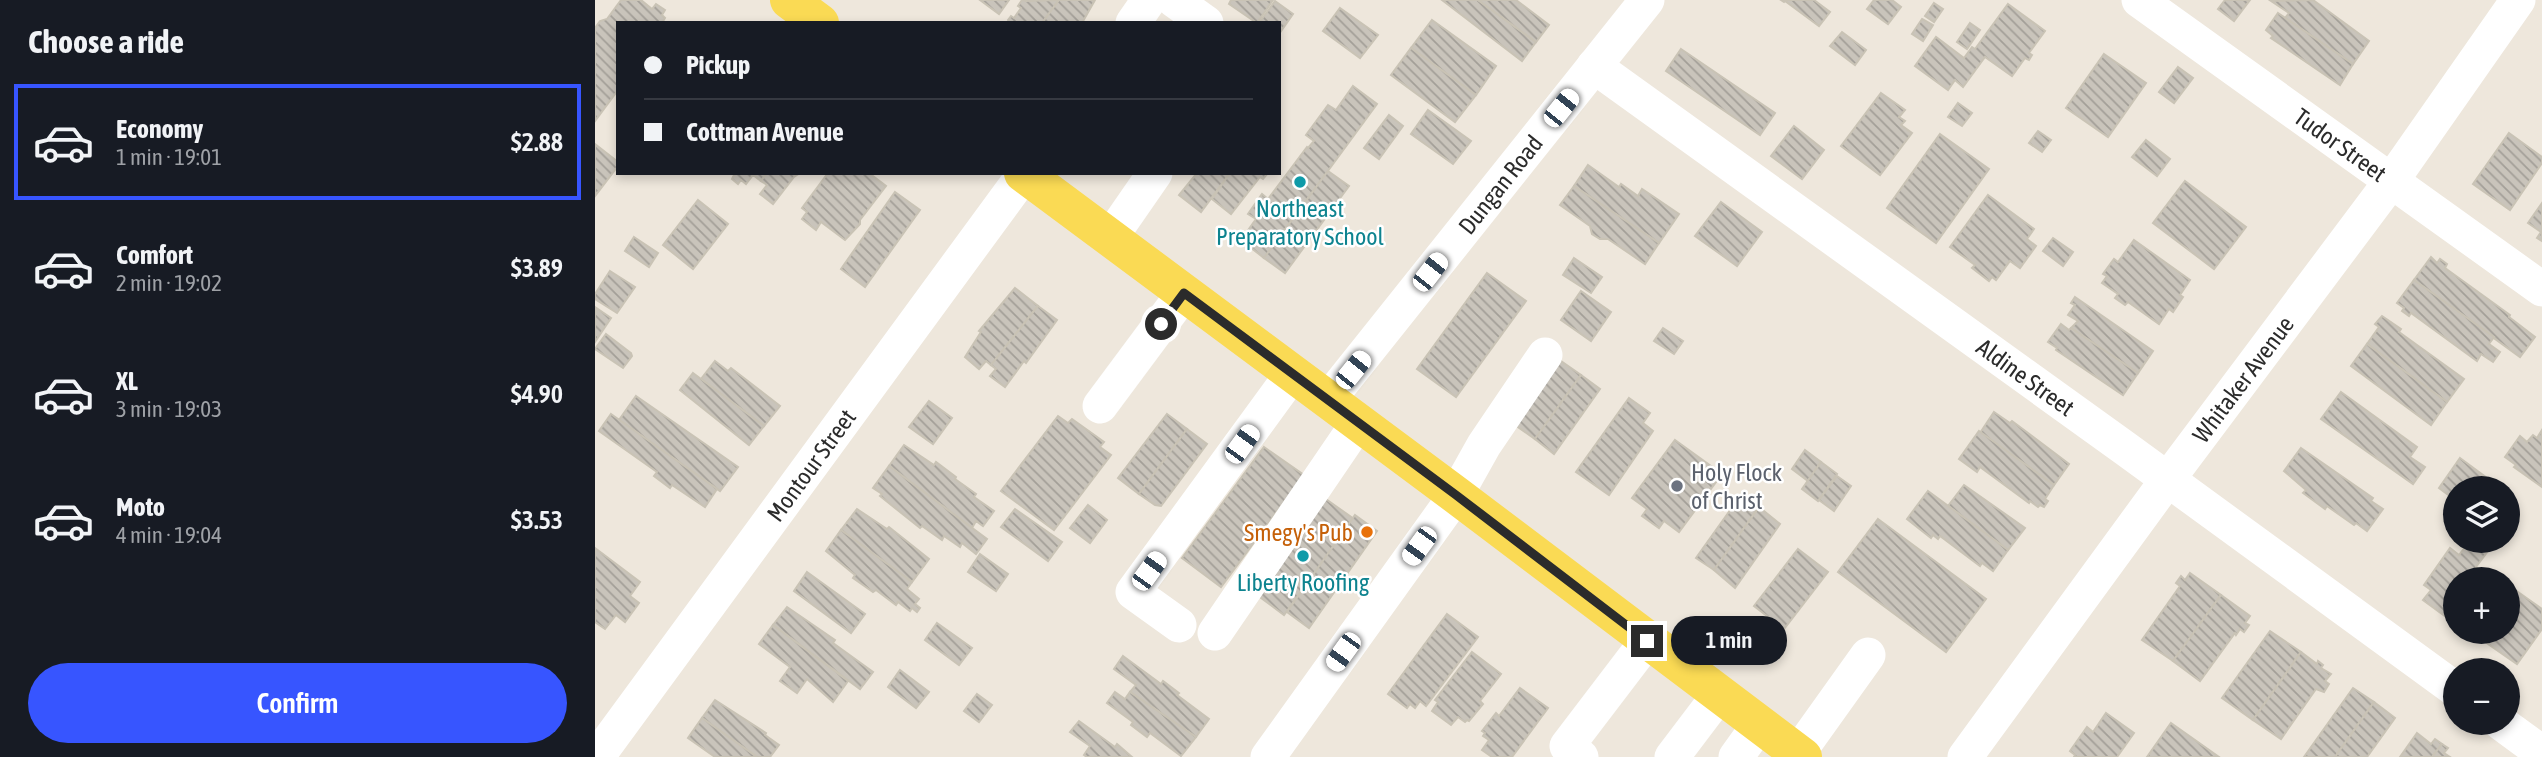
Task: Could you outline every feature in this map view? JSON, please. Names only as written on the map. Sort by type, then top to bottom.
[{"type":"main road","points":[[789,0],[817,21]]},
{"type":"main road","points":[[1025,175],[1800,755]]},
{"type":"street","points":[[1134,21],[1149,0]]},
{"type":"street","points":[[1174,0],[1203,21]]},
{"type":"street","name":"Dungan Road","points":[[1328,400],[1647,0]]},
{"type":"street","name":"Tudor Street","points":[[2139,0],[2542,289]]},
{"type":"street","name":"Whitaker Avenue","points":[[1965,757],[2168,479],[2392,180],[2518,0]]},
{"type":"street","name":"Aldine Street","points":[[1594,66],[2443,680]]},
{"type":"street","name":"Montour Street","points":[[597,757],[1023,175]]},
{"type":"street","points":[[1110,237],[1154,175]]},
{"type":"street","points":[[1100,406],[1184,293]]},
{"type":"street","points":[[1268,757],[1456,495],[1484,445],[1545,355]]},
{"type":"street","points":[[1179,625],[1133,592],[1293,373]]},
{"type":"street","points":[[1215,633],[1358,423]]},
{"type":"street","points":[[1581,757],[1567,746],[1647,641]]},
{"type":"street","points":[[1800,755],[1868,655]]},
{"type":"street","points":[[1672,757],[1719,695]]},
{"type":"street","points":[[1736,757],[1759,725]]},
{"type":"street","points":[[2517,735],[2542,753]]},
{"type":"building","points":[[621,0],[641,0],[652,9],[656,4],[665,10],[662,15],[665,18],[663,21],[616,21],[616,93],[595,121],[595,28],[600,21],[607,19]]},
{"type":"building","points":[[980,0],[1009,0],[999,14]]},
{"type":"building","points":[[1022,0],[1059,0],[1043,21],[1009,21],[1021,8],[1018,6]]},
{"type":"building","points":[[1059,0],[1095,0],[1083,21],[1043,21]]},
{"type":"building","points":[[1231,0],[1273,0],[1258,21],[1254,21],[1229,4]]},
{"type":"building","points":[[1442,0],[1478,0],[1536,42],[1522,61]]},
{"type":"building","points":[[1478,0],[1516,0],[1549,25],[1536,42]]},
{"type":"building","points":[[1781,0],[1814,0],[1830,12],[1819,26]]},
{"type":"building","points":[[1874,0],[1892,0],[1901,7],[1888,24],[1867,9]]},
{"type":"building","points":[[2225,0],[2250,0],[2234,21],[2218,9]]},
{"type":"building","points":[[2313,0],[2369,41],[2353,64],[2285,18],[2289,13],[2271,1]]},
{"type":"building","points":[[1275,1],[1293,14],[1281,31],[1281,21],[1260,21]]},
{"type":"building","points":[[1934,3],[1943,9],[1934,22],[1925,16]]},
{"type":"building","points":[[2008,4],[2045,31],[2029,53],[2032,55],[2029,60],[2025,58],[2012,76],[1985,57],[1963,87],[1955,80],[1948,90],[1915,66],[1936,37],[1964,58],[1972,47],[1975,49]]},
{"type":"building","points":[[1340,8],[1378,35],[1360,58],[1323,31]]},
{"type":"building","points":[[2278,13],[2353,64],[2340,85],[2271,38],[2273,36],[2266,30]]},
{"type":"building","points":[[1922,19],[1933,25],[1923,41],[1912,34]]},
{"type":"building","points":[[1432,20],[1496,66],[1476,95],[1411,48]]},
{"type":"building","points":[[1970,23],[1980,30],[1967,49],[1957,42]]},
{"type":"building","points":[[1842,32],[1866,50],[1855,65],[1830,46]]},
{"type":"building","points":[[1411,48],[1476,95],[1455,122],[1391,75]]},
{"type":"building","points":[[1681,49],[1775,113],[1760,135],[1666,71]]},
{"type":"building","points":[[2104,54],[2146,83],[2108,137],[2066,108]]},
{"type":"building","points":[[2178,67],[2193,78],[2174,103],[2159,92]]},
{"type":"building","name":"Northeast Preparatory School","points":[[1353,86],[1377,104],[1264,258],[1241,240],[1256,219],[1248,214],[1262,194],[1268,199],[1314,141],[1306,135],[1328,105],[1336,110]]},
{"type":"building","points":[[1881,93],[1905,110],[1899,117],[1905,121],[1901,125],[1912,133],[1880,175],[1841,146]]},
{"type":"building","points":[[1958,103],[1972,113],[1962,126],[1948,117]]},
{"type":"building","points":[[1428,110],[1471,141],[1453,164],[1411,134]]},
{"type":"building","points":[[1389,115],[1403,126],[1379,159],[1364,148]]},
{"type":"building","points":[[1794,126],[1824,150],[1802,179],[1771,156]]},
{"type":"building","points":[[2038,131],[2051,140],[2042,152],[2029,143]]},
{"type":"building","points":[[2509,133],[2542,157],[2542,163],[2510,210],[2473,184]]},
{"type":"building","points":[[1940,134],[1989,169],[1936,243],[1887,208]]},
{"type":"building","points":[[2146,140],[2170,159],[2157,176],[2132,157]]},
{"type":"building","points":[[595,144],[616,160],[616,169],[595,196]]},
{"type":"building","points":[[1588,165],[1619,187],[1621,184],[1638,196],[1642,189],[1679,214],[1659,243],[1574,186]]},
{"type":"building","points":[[1328,171],[1349,186],[1285,273],[1264,258]]},
{"type":"building","points":[[734,175],[753,175],[746,184],[741,180],[738,184],[732,179]]},
{"type":"building","points":[[753,175],[766,175],[761,181]]},
{"type":"building","points":[[766,175],[797,175],[773,204],[760,194],[767,185],[761,181]]},
{"type":"building","points":[[827,175],[872,175],[886,186],[860,220],[860,224],[845,240],[821,222],[816,230],[802,219],[807,212],[802,208]]},
{"type":"building","points":[[1195,175],[1229,175],[1201,212],[1179,195]]},
{"type":"building","points":[[1229,175],[1266,175],[1263,179],[1260,177],[1231,214],[1212,199]]},
{"type":"building","points":[[2185,181],[2246,227],[2214,269],[2153,223]]},
{"type":"building","points":[[1574,186],[1659,243],[1645,264],[1608,239],[1600,239],[1592,234],[1590,226],[1560,205]]},
{"type":"building","points":[[895,192],[920,210],[865,287],[841,269]]},
{"type":"building","points":[[1988,195],[2034,229],[2027,239],[2036,246],[2020,268],[2010,261],[1996,280],[1992,277],[1989,281],[1972,268],[1975,265],[1950,247]]},
{"type":"building","points":[[698,200],[728,224],[693,269],[663,245]]},
{"type":"building","points":[[1721,202],[1762,232],[1737,266],[1695,236]]},
{"type":"building","points":[[2542,203],[2542,241],[2537,238],[2541,232],[2528,223]]},
{"type":"building","points":[[634,237],[658,253],[649,267],[625,251]]},
{"type":"building","points":[[2053,238],[2073,252],[2063,266],[2043,251]]},
{"type":"building","points":[[2134,240],[2190,280],[2173,312],[2169,309],[2159,324],[2128,302],[2125,305],[2115,298],[2118,294],[2102,283],[2107,276],[2103,274],[2114,259],[2118,262]]},
{"type":"building","points":[[2431,257],[2437,263],[2440,259],[2447,264],[2445,268],[2510,315],[2509,317],[2535,337],[2520,357],[2414,280]]},
{"type":"building","points":[[1574,258],[1602,277],[1591,293],[1563,275]]},
{"type":"building","points":[[610,271],[635,287],[617,313],[595,299],[595,294]]},
{"type":"building","points":[[1487,273],[1526,301],[1456,397],[1417,369]]},
{"type":"building","points":[[2414,280],[2494,337],[2489,344],[2500,352],[2493,362],[2481,354],[2477,361],[2411,313],[2409,316],[2402,311],[2404,308],[2397,303]]},
{"type":"building","points":[[1015,288],[1038,306],[991,365],[986,361],[979,369],[965,357],[981,332],[979,331]]},
{"type":"building","points":[[1581,291],[1611,312],[1591,341],[1561,320]]},
{"type":"building","points":[[2075,297],[2153,351],[2138,373],[2071,328],[2078,321],[2068,315],[2075,305],[2071,303]]},
{"type":"building","points":[[1038,306],[1057,320],[1005,387],[990,376],[996,369],[991,365]]},
{"type":"building","points":[[595,307],[611,318],[595,342]]},
{"type":"building","points":[[2382,316],[2401,329],[2399,332],[2464,379],[2447,402],[2367,344],[2379,327],[2375,324]]},
{"type":"building","points":[[2061,324],[2138,373],[2123,395],[2048,342]]},
{"type":"building","points":[[1663,328],[1683,341],[1674,354],[1654,341]]},
{"type":"building","points":[[606,334],[631,353],[632,356],[623,368],[595,349]]},
{"type":"building","points":[[2367,344],[2447,402],[2431,425],[2351,366]]},
{"type":"building","points":[[715,361],[728,371],[731,368],[780,406],[764,426],[701,379]]},
{"type":"building","points":[[1561,361],[1581,375],[1535,439],[1515,425]]},
{"type":"building","points":[[693,373],[764,426],[749,445],[680,390]]},
{"type":"building","points":[[1581,375],[1600,389],[1554,454],[1535,439]]},
{"type":"building","points":[[2341,392],[2417,447],[2410,457],[2425,467],[2413,484],[2321,419]]},
{"type":"building","points":[[636,396],[738,467],[720,491],[619,420]]},
{"type":"building","points":[[1629,398],[1650,413],[1643,423],[1653,431],[1609,495],[1576,472]]},
{"type":"building","points":[[929,401],[952,418],[933,444],[909,427]]},
{"type":"building","points":[[1994,412],[2010,423],[2012,421],[2069,464],[2054,485],[1980,433]]},
{"type":"building","points":[[611,414],[717,489],[705,507],[672,485],[670,488],[654,476],[657,472],[599,431]]},
{"type":"building","points":[[1167,414],[1187,429],[1139,494],[1118,478]]},
{"type":"building","points":[[1058,416],[1068,423],[1072,419],[1104,442],[1100,447],[1111,455],[1054,530],[1001,491]]},
{"type":"building","points":[[1187,429],[1207,444],[1161,506],[1155,505],[1139,494]]},
{"type":"building","points":[[2542,430],[2542,487],[2505,457],[2520,436],[2527,442],[2533,435],[2537,438]]},
{"type":"building","points":[[1979,431],[2054,485],[2045,499],[2048,501],[2044,507],[2038,507],[2030,501],[2029,503],[1980,467],[1977,472],[1959,459]]},
{"type":"building","name":"Holy Flock of Christ","points":[[1675,440],[1722,474],[1679,532],[1664,521],[1659,528],[1642,516],[1647,509],[1632,498]]},
{"type":"building","points":[[904,445],[934,465],[936,462],[976,494],[974,497],[994,511],[983,526],[976,521],[972,528],[889,466]]},
{"type":"building","points":[[1264,447],[1304,475],[1221,587],[1182,558]]},
{"type":"building","points":[[2301,448],[2373,498],[2371,501],[2383,509],[2367,531],[2327,506],[2325,509],[2303,493],[2306,490],[2284,471]]},
{"type":"building","points":[[1805,450],[1821,462],[1808,481],[1792,469]]},
{"type":"building","points":[[2460,458],[2484,476],[2447,476]]},
{"type":"building","points":[[1821,462],[1837,474],[1818,501],[1802,489]]},
{"type":"building","points":[[889,466],[987,539],[976,554],[962,543],[960,547],[944,536],[942,540],[922,526],[920,528],[880,496],[882,494],[873,488]]},
{"type":"building","points":[[1837,476],[1851,486],[1834,511],[1819,500]]},
{"type":"building","points":[[1964,485],[2025,528],[2008,550],[1948,506]]},
{"type":"building","points":[[1928,491],[2008,550],[1993,571],[1982,563],[1980,566],[1940,536],[1938,539],[1933,535],[1931,538],[1907,519]]},
{"type":"building","points":[[1741,495],[1759,507],[1714,570],[1696,558]]},
{"type":"building","name":"Liberty Roofing","points":[[1323,497],[1354,519],[1284,615],[1253,592]]},
{"type":"building","points":[[1088,505],[1107,520],[1090,543],[1070,528]]},
{"type":"building","points":[[1759,507],[1780,524],[1735,588],[1714,570]]},
{"type":"building","points":[[857,509],[887,529],[889,527],[929,559],[912,582],[841,530]]},
{"type":"building","points":[[1015,509],[1062,542],[1048,561],[1001,527]]},
{"type":"building","points":[[1355,515],[1377,531],[1309,628],[1287,612]]},
{"type":"building","points":[[1878,519],[1986,599],[1946,652],[1838,572]]},
{"type":"building","points":[[841,530],[912,582],[907,589],[919,599],[915,604],[920,608],[917,612],[912,608],[910,611],[898,602],[896,605],[876,590],[873,592],[853,578],[855,575],[826,551]]},
{"type":"building","points":[[595,548],[640,582],[630,596],[639,603],[625,622],[616,615],[605,629],[595,622]]},
{"type":"building","points":[[1798,549],[1828,572],[1784,629],[1754,606]]},
{"type":"building","points":[[2446,553],[2486,553],[2476,567],[2443,567],[2443,615],[2423,600],[2431,590],[2424,585]]},
{"type":"building","points":[[980,554],[1008,574],[996,591],[968,572]]},
{"type":"building","points":[[807,572],[865,614],[851,633],[794,591]]},
{"type":"building","points":[[2190,573],[2221,595],[2173,661],[2142,640],[2180,586],[2176,583],[2181,576],[2185,580]]},
{"type":"building","points":[[2520,593],[2542,609],[2542,629],[2520,660],[2508,658],[2488,644],[2520,644]]},
{"type":"building","points":[[2221,595],[2250,616],[2245,623],[2249,625],[2244,632],[2240,629],[2236,635],[2235,633],[2200,681],[2173,661]]},
{"type":"building","points":[[787,607],[835,640],[833,643],[873,672],[860,689],[773,625]]},
{"type":"building","points":[[1447,614],[1478,637],[1426,706],[1420,701],[1415,708],[1410,704],[1407,708],[1388,694]]},
{"type":"building","points":[[937,623],[972,648],[959,665],[925,640]]},
{"type":"building","points":[[773,625],[848,681],[833,702],[807,679],[797,693],[780,681],[790,667],[759,644]]},
{"type":"building","points":[[2270,631],[2301,652],[2253,720],[2222,698]]},
{"type":"building","points":[[1472,652],[1501,674],[1480,701],[1483,704],[1469,721],[1465,722],[1458,717],[1451,725],[1432,711],[1438,702],[1435,700]]},
{"type":"building","points":[[2301,652],[2317,664],[2318,661],[2323,665],[2321,668],[2331,674],[2325,681],[2329,684],[2324,692],[2316,689],[2281,739],[2253,720]]},
{"type":"building","points":[[1123,656],[1161,684],[1163,681],[1209,719],[1196,737],[1130,692],[1136,685],[1114,669]]},
{"type":"building","points":[[900,670],[929,692],[916,708],[888,687]]},
{"type":"building","points":[[1520,688],[1548,708],[1512,757],[1492,757],[1482,750],[1489,740],[1483,736],[1485,733],[1482,731],[1496,713],[1499,716]]},
{"type":"building","points":[[2353,688],[2374,702],[2335,757],[2304,757]]},
{"type":"building","points":[[1115,692],[1125,699],[1130,692],[1196,737],[1181,756],[1150,733],[1147,737],[1131,725],[1133,722],[1107,703]]},
{"type":"building","points":[[977,694],[992,705],[979,722],[964,711]]},
{"type":"building","points":[[715,700],[766,733],[765,735],[779,745],[770,757],[757,757],[702,718]]},
{"type":"building","points":[[2374,702],[2395,718],[2367,757],[2335,757]]},
{"type":"building","points":[[2106,713],[2134,733],[2117,757],[2074,757],[2070,751],[2087,727],[2093,732]]},
{"type":"building","points":[[702,718],[757,757],[715,757],[688,738]]},
{"type":"building","points":[[1079,721],[1115,747],[1117,744],[1132,757],[1084,755],[1090,746],[1070,732]]},
{"type":"building","points":[[2171,723],[2219,757],[2147,757]]},
{"type":"building","points":[[2417,733],[2431,744],[2435,739],[2442,744],[2432,757],[2400,757]]},
{"type":"building","points":[[2442,744],[2448,748],[2444,753],[2450,757],[2432,757]]},
{"type":"place","name":"Northeast Preparatory School","points":[[1300,182]]},
{"type":"place","name":"Holy Flock of Christ","points":[[1677,486]]},
{"type":"place","name":"Smegy's Pub","points":[[1367,532]]},
{"type":"place","name":"Liberty Roofing","points":[[1303,556]]},
{"type":"route","points":[[1161,324],[1184,293],[1647,641]]}]
